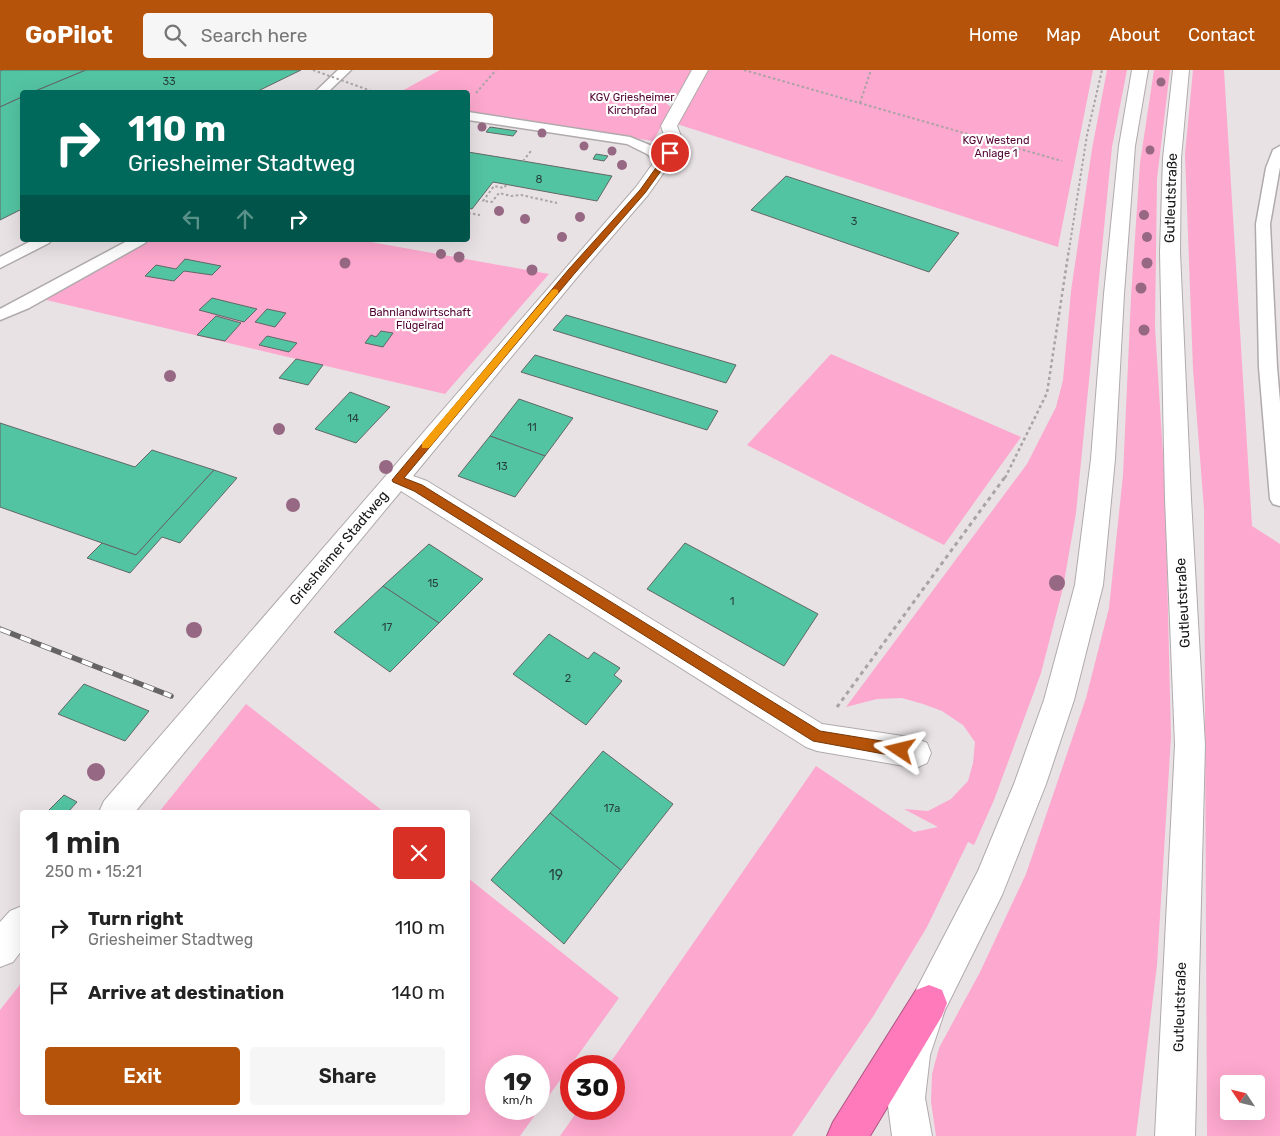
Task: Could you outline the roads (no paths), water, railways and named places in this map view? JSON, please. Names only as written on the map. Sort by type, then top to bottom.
[{"type":"highway","points":[[847,1136],[929,1003]]},
{"type":"main road","name":"Griesheimer Stadtweg","points":[[118,810],[572,271],[642,191],[676,144],[669,126],[700,70]]},
{"type":"main road","points":[[912,1136],[906,1098],[912,1055],[929,1003],[990,882],[1030,784],[1059,700],[1089,585],[1103,459],[1114,294],[1127,146],[1140,70]]},
{"type":"main road","name":"Gutleutstraße","points":[[1175,1136],[1190,745],[1170,252],[1172,158],[1182,70]]},
{"type":"main road","points":[[397,480],[418,488],[817,737],[916,753]]},
{"type":"main road","points":[[0,949],[20,925]]},
{"type":"lane","points":[[323,90],[345,70]]},
{"type":"lane","points":[[470,116],[630,141],[652,151],[664,162]]},
{"type":"lane","points":[[1280,150],[1273,168],[1263,224],[1268,367],[1280,499]]},
{"type":"lane","points":[[0,263],[40,242]]},
{"type":"lane","points":[[0,315],[136,242]]},
{"type":"railway","points":[[0,629],[171,696]]},
{"type":"park label","name":"KGV Griesheimer Kirchpfad","points":[[632,103]]},
{"type":"park label","name":"KGV Westend Anlage 1","points":[[996,146]]},
{"type":"park label","name":"Bahnlandwirtschaft Flügelrad","points":[[420,318]]}]
